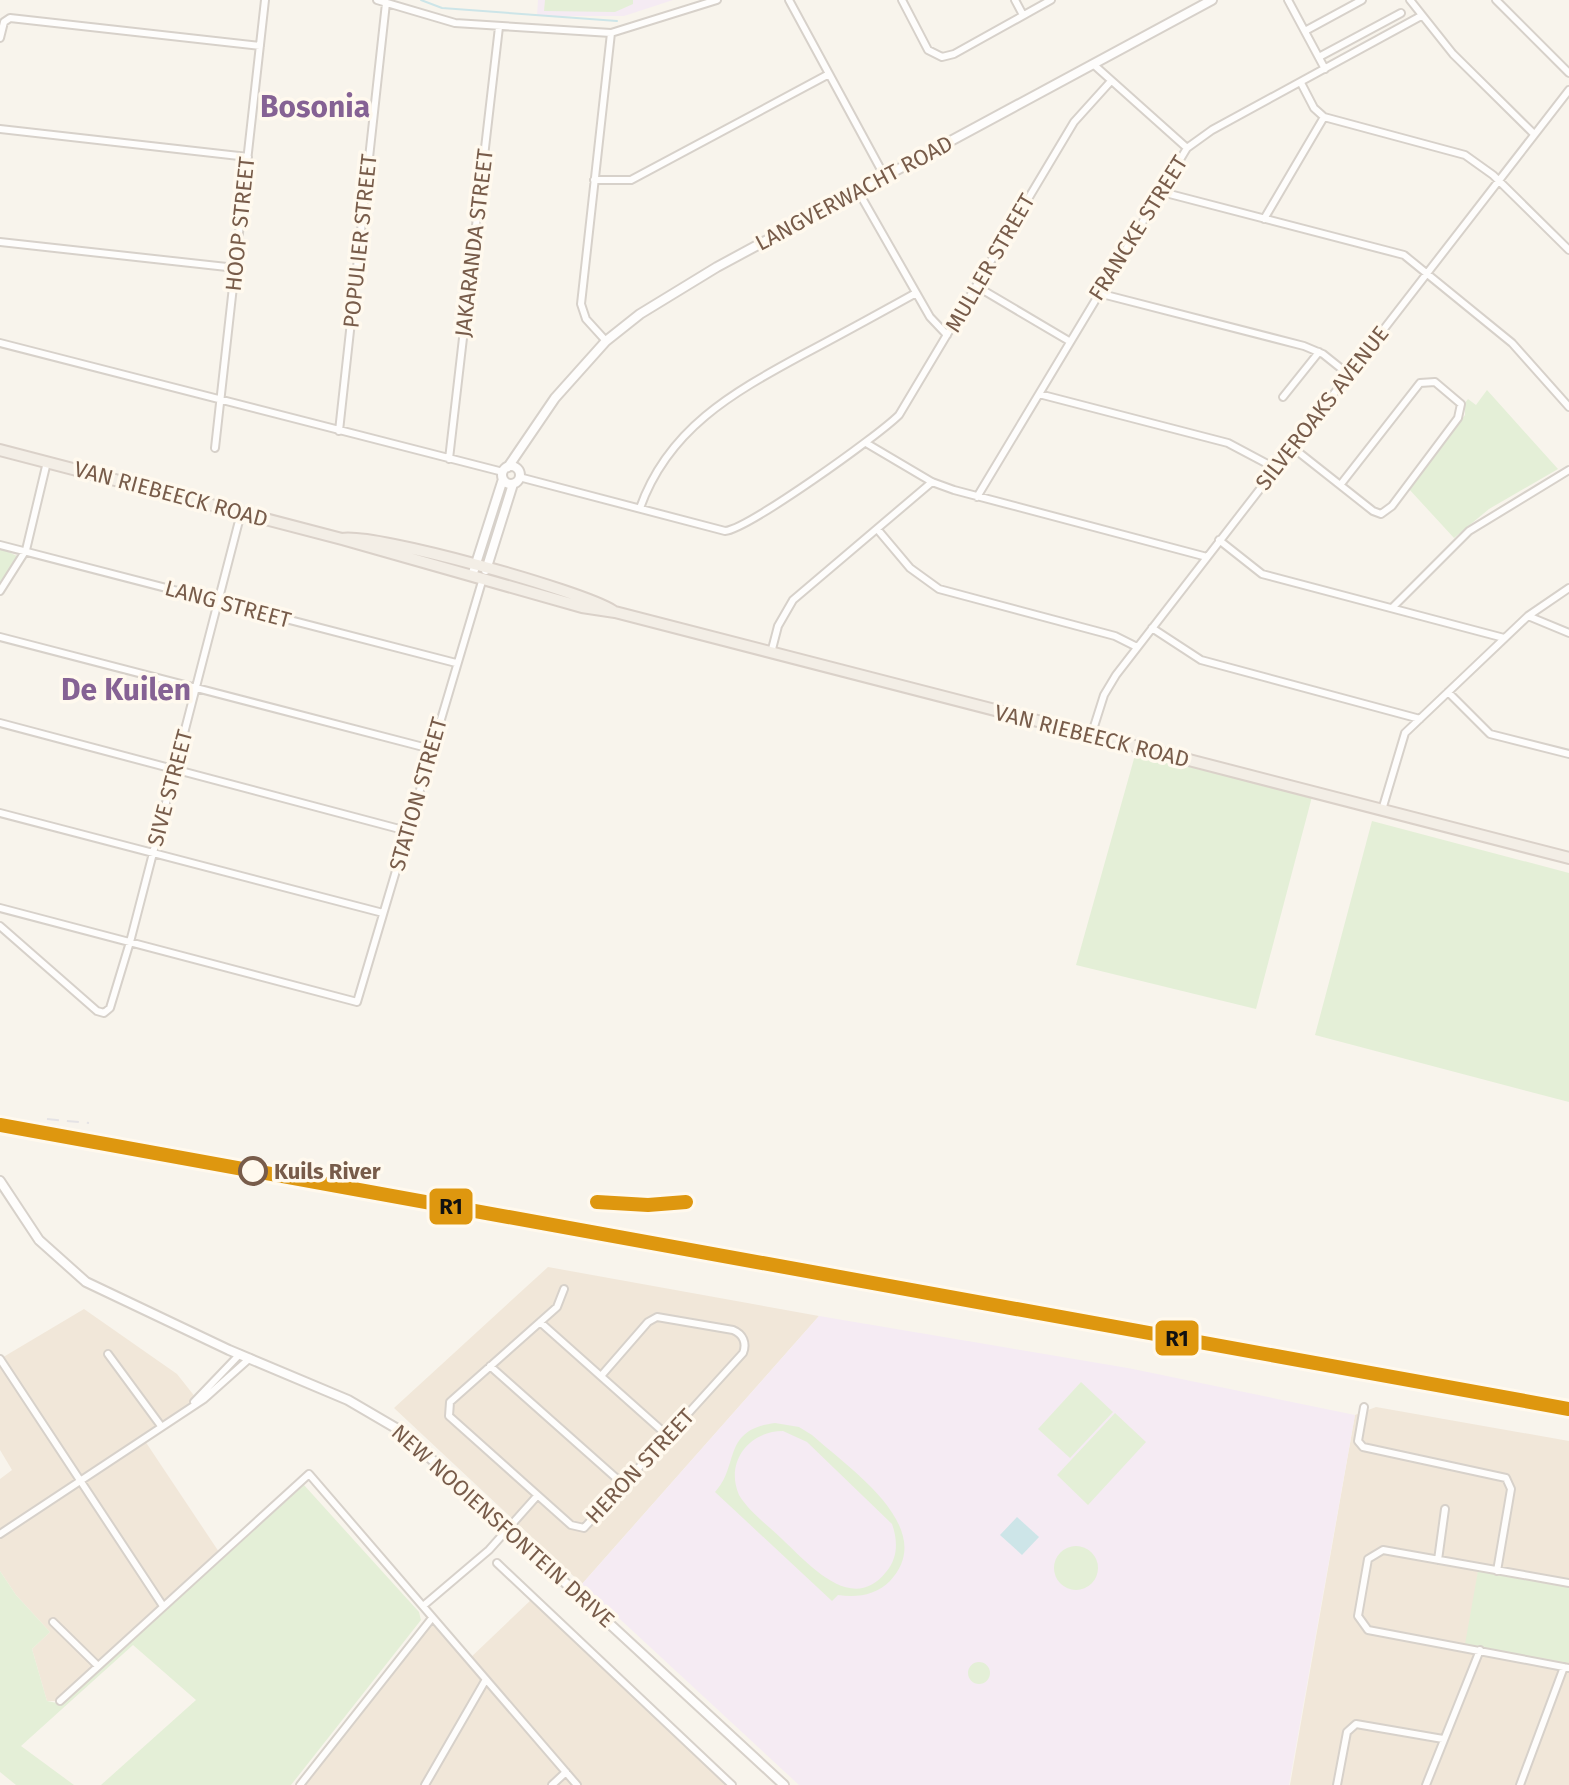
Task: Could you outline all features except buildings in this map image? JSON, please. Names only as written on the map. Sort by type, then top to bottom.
[{"type":"main road","name":"VAN RIEBEECK ROAD","points":[[0,450],[342,539],[354,537],[382,542],[582,607],[615,612],[1569,858]]},
{"type":"street","name":"HOOP STREET","points":[[215,448],[265,0]]},
{"type":"street","points":[[377,0],[455,23],[611,33],[717,0]]},
{"type":"street","points":[[789,0],[885,177]]},
{"type":"street","points":[[902,0],[928,50],[942,57],[1051,0]]},
{"type":"street","points":[[1015,0],[1023,15]]},
{"type":"street","name":"LANGVERWACHT ROAD","points":[[479,575],[511,475],[533,431],[555,398],[606,341],[640,314],[688,283],[1212,0]]},
{"type":"street","points":[[1300,0],[1290,2],[1325,69]]},
{"type":"street","points":[[1305,31],[1362,0]]},
{"type":"street","points":[[1410,0],[1453,54],[1534,134]]},
{"type":"street","points":[[1496,0],[1569,73]]},
{"type":"street","name":"POPULIER STREET","points":[[339,431],[386,3]]},
{"type":"street","points":[[1319,57],[1401,13]]},
{"type":"street","name":"FRANCKE STREET","points":[[977,497],[1158,191],[1187,148],[1212,130],[1421,16]]},
{"type":"street","points":[[0,38],[4,22],[10,18],[260,46]]},
{"type":"street","name":"JAKARANDA STREET","points":[[449,459],[499,27]]},
{"type":"street","points":[[606,341],[586,319],[581,304],[611,33]]},
{"type":"street","points":[[1093,64],[1187,148]]},
{"type":"street","points":[[594,180],[631,180],[829,74]]},
{"type":"street","name":"MULLER STREET","points":[[0,343],[732,530],[866,443],[899,415],[1074,122],[1111,81]]},
{"type":"street","points":[[1301,83],[1314,108],[1324,117],[1458,152],[1498,181],[1569,250]]},
{"type":"street","name":"SILVEROAKS AVENUE","points":[[1091,736],[1109,686],[1137,647],[1569,90]]},
{"type":"street","points":[[1264,219],[1324,117]]},
{"type":"street","points":[[0,129],[248,157]]},
{"type":"street","points":[[858,191],[916,293],[940,331],[947,335]]},
{"type":"street","points":[[1158,191],[1393,252],[1426,273],[1512,343],[1569,407]]},
{"type":"street","points":[[0,242],[236,268]]},
{"type":"street","points":[[976,286],[1069,341]]},
{"type":"street","points":[[640,508],[652,478],[684,433],[706,413],[736,391],[916,293]]},
{"type":"street","points":[[1098,293],[1319,352],[1348,374]]},
{"type":"street","points":[[1283,397],[1319,352]]},
{"type":"street","points":[[1292,447],[1373,511],[1386,511],[1458,418],[1461,404],[1435,382],[1420,383],[1341,484]]},
{"type":"street","points":[[1039,394],[1228,443],[1275,468]]},
{"type":"street","points":[[866,443],[932,482],[977,497],[1207,557]]},
{"type":"street","points":[[0,591],[26,550],[47,462]]},
{"type":"street","points":[[1393,607],[1489,516],[1569,470]]},
{"type":"street","points":[[771,653],[778,626],[793,600],[932,482]]},
{"type":"street","name":"SIVE STREET","points":[[0,926],[104,1013],[113,1001],[241,512]]},
{"type":"street","points":[[878,530],[920,577],[949,594],[1104,633],[1137,647]]},
{"type":"street","points":[[1219,540],[1262,574],[1504,638]]},
{"type":"street","name":"LANG STREET","points":[[0,545],[456,663]]},
{"type":"street","name":"STATION STREET","points":[[130,942],[357,1002],[479,575]]},
{"type":"street","points":[[1382,811],[1401,741],[1528,616],[1569,588]]},
{"type":"street","points":[[1528,616],[1569,633]]},
{"type":"street","points":[[1152,628],[1201,660],[1420,719]]},
{"type":"street","points":[[0,637],[431,749]]},
{"type":"street","points":[[1448,692],[1490,734],[1569,754]]},
{"type":"street","points":[[0,723],[407,831]]},
{"type":"street","points":[[0,813],[383,913]]},
{"type":"street","points":[[0,908],[130,942]]},
{"type":"street","name":"NEW NOOIENSFONTEIN DRIVE","points":[[0,1181],[39,1240],[86,1282],[240,1354],[348,1400],[388,1422],[425,1451],[784,1785]]},
{"type":"street","name":"HERON STREET","points":[[564,1289],[558,1305],[450,1402],[449,1416],[571,1525],[581,1528],[587,1526],[743,1353],[745,1343],[738,1332],[657,1317],[648,1322],[601,1376]]},
{"type":"street","points":[[540,1322],[668,1436]]},
{"type":"street","points":[[108,1354],[161,1426]]},
{"type":"street","points":[[188,1407],[240,1354]]},
{"type":"street","points":[[0,1534],[230,1379],[250,1358]]},
{"type":"street","points":[[0,1359],[163,1606]]},
{"type":"street","points":[[490,1366],[624,1485]]},
{"type":"street","points":[[1364,1407],[1358,1441],[1363,1447],[1499,1474],[1510,1483],[1497,1571]]},
{"type":"street","points":[[60,1701],[309,1474],[577,1785]]},
{"type":"street","points":[[423,1606],[469,1569],[537,1496]]},
{"type":"street","points":[[1438,1560],[1445,1509]]},
{"type":"street","points":[[1520,1785],[1567,1667],[1368,1630],[1359,1622],[1371,1556],[1383,1550],[1569,1583]]},
{"type":"street","points":[[497,1563],[732,1785]]},
{"type":"street","points":[[300,1785],[432,1618]]},
{"type":"street","points":[[53,1622],[98,1666]]},
{"type":"street","points":[[1426,1785],[1480,1650]]},
{"type":"street","points":[[425,1785],[485,1681]]},
{"type":"street","points":[[1337,1785],[1347,1732],[1356,1724],[1443,1739]]},
{"type":"street","points":[[552,1785],[566,1772]]},
{"type":"shaded area","points":[[538,0],[673,0],[624,16],[537,16]]},
{"type":"shaded area","points":[[548,1267],[819,1316],[582,1584],[394,1408]]},
{"type":"shaded area","points":[[84,1309],[177,1374],[196,1398],[143,1438],[221,1555],[60,1701],[47,1701],[32,1649],[50,1632],[16,1595],[0,1571],[0,1479],[12,1470],[0,1450],[0,1359]]},
{"type":"shaded area","points":[[819,1316],[1128,1368],[1355,1415],[1289,1785],[799,1785],[582,1584]]},
{"type":"shaded area","points":[[1376,1407],[1569,1441],[1569,1785],[1290,1785],[1355,1415]]},
{"type":"shaded area","points":[[533,1598],[731,1785],[299,1785],[432,1618],[468,1660]]},
{"type":"green space","points":[[545,0],[633,0],[633,4],[615,12],[544,11]]},
{"type":"green space","points":[[1487,390],[1558,469],[1489,509],[1454,538],[1408,488],[1465,415],[1468,399],[1476,405]]},
{"type":"green space","points":[[0,548],[17,556],[0,585]]},
{"type":"green space","points":[[1137,748],[1313,793],[1256,1009],[1076,965]]},
{"type":"green space","points":[[1372,821],[1569,873],[1569,1102],[1315,1035]]},
{"type":"green space","points":[[1081,1382],[1113,1412],[1070,1458],[1038,1429]]},
{"type":"green space","points":[[1115,1413],[1146,1442],[1088,1505],[1057,1475]]},
{"type":"green space","points":[[775,1423],[799,1427],[846,1464],[883,1500],[897,1520],[904,1540],[902,1561],[885,1586],[866,1594],[838,1595],[832,1601],[715,1492],[723,1482],[739,1441],[758,1427]],"holes":[[[783,1431],[807,1442],[892,1524],[895,1555],[890,1567],[873,1584],[859,1589],[845,1587],[818,1572],[760,1519],[739,1495],[735,1472],[743,1451],[750,1443],[759,1436]]]},
{"type":"green space","points":[[304,1485],[419,1612],[421,1620],[291,1785],[101,1785],[196,1700],[133,1645],[21,1746],[74,1785],[16,1785],[0,1772],[0,1571],[16,1595],[50,1632],[32,1649],[47,1701],[62,1704]]},
{"type":"green space","points":[[1076,1546],[1092,1552],[1098,1568],[1092,1584],[1076,1590],[1060,1584],[1054,1568],[1060,1552]]},
{"type":"green space","points":[[1478,1571],[1569,1588],[1569,1663],[1465,1644]]},
{"type":"green space","points":[[979,1662],[987,1665],[990,1673],[987,1681],[979,1684],[971,1681],[968,1673],[971,1665]]},
{"type":"water","points":[[1017,1517],[1039,1537],[1022,1555],[1000,1535]]},
{"type":"waterway","points":[[421,0],[442,8],[617,21]]},
{"type":"railway","points":[[47,1119],[89,1123]]},
{"type":"railway","points":[[0,1121],[1569,1401]]},
{"type":"railway","points":[[597,1202],[648,1205],[686,1202]]},
{"type":"transit line","name":"R1","points":[[0,1125],[1569,1409]]},
{"type":"transit line","name":"R1","points":[[597,1202],[648,1205],[686,1202]]},
{"type":"place","name":"Kuils River","points":[[253,1171]]},
{"type":"district","name":"Bosonia","points":[[315,107]]},
{"type":"district","name":"De Kuilen","points":[[126,690]]}]
